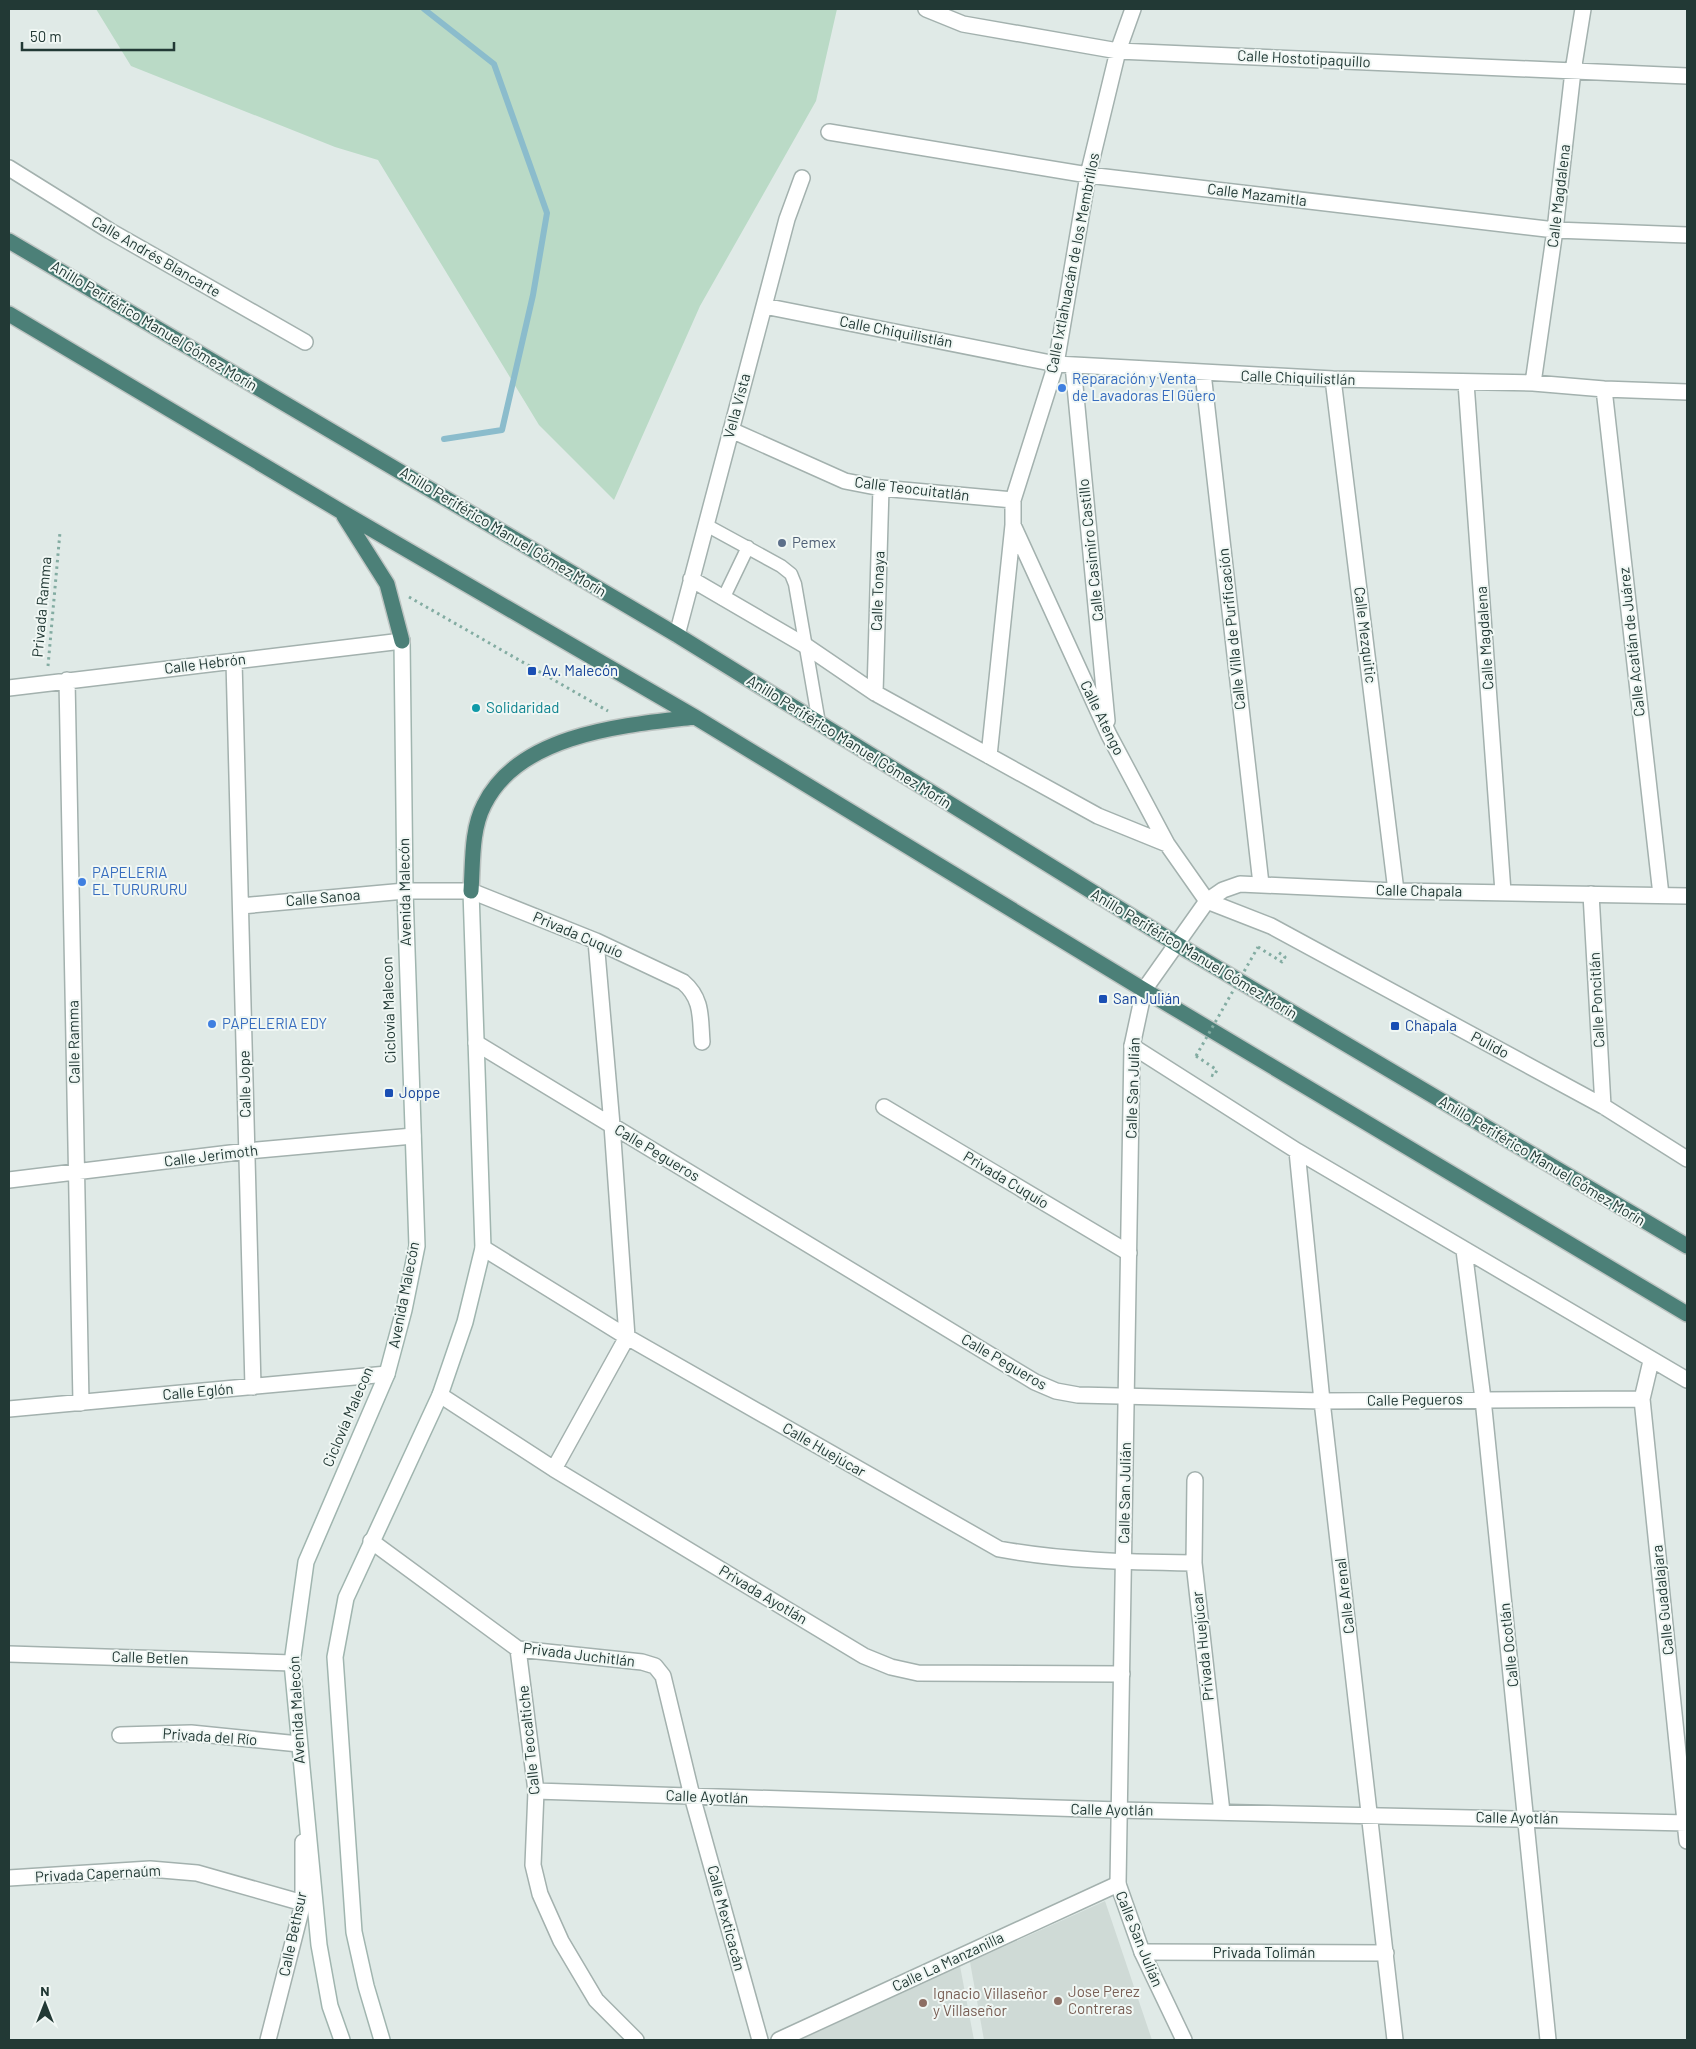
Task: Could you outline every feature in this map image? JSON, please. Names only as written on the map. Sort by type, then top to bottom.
[{"type":"highway","name":"Anillo Periférico Manuel Gómez Morín","points":[[9,241],[677,635],[1175,944],[1687,1246]]},
{"type":"highway","points":[[9,314],[342,512],[695,717],[1144,990],[1687,1314]]},
{"type":"highway","name":"Avenida Malecón","points":[[342,512],[387,584],[402,641]]},
{"type":"highway","points":[[471,891],[474,841],[484,805],[504,776],[534,752],[570,740],[632,725],[695,717]]},
{"type":"street","name":"Calle Hostotipaquillo","points":[[926,9],[963,24],[1118,51],[1687,76]]},
{"type":"street","name":"Calle Ixtlahuacán de los Membrillos","points":[[989,756],[1013,525],[1013,500],[1056,364],[1088,175],[1118,51],[1133,9]]},
{"type":"street","name":"Calle Magdalena","points":[[1533,382],[1555,230],[1573,71],[1583,9]]},
{"type":"street","name":"Calle Mazamitla","points":[[829,132],[1088,175],[1555,230],[1687,235]]},
{"type":"street","name":"Calle Andrés Blancarte","points":[[9,168],[110,231],[305,342]]},
{"type":"street","name":"Vella Vista","points":[[677,635],[787,219],[802,178]]},
{"type":"street","name":"Calle Chiquilistlán","points":[[764,306],[1056,364],[1333,380],[1466,383],[1533,382],[1604,389],[1687,392]]},
{"type":"street","name":"Calle Casimiro Castillo","points":[[1073,365],[1109,735]]},
{"type":"street","name":"Calle Villa de Purificación","points":[[1203,373],[1261,884]]},
{"type":"street","name":"Calle Mezquitic","points":[[1333,380],[1396,891]]},
{"type":"street","name":"Calle Magdalena","points":[[1466,383],[1503,892]]},
{"type":"street","name":"Calle Acatlán de Juárez","points":[[1604,389],[1661,895]]},
{"type":"street","name":"Calle Teocuitatlán","points":[[731,430],[845,481],[881,488],[1013,500]]},
{"type":"street","name":"Calle Tonaya","points":[[875,693],[881,488]]},
{"type":"street","name":"Calle Atengo","points":[[1013,525],[1109,735],[1167,844],[1207,901]]},
{"type":"street","points":[[691,579],[806,646],[875,693],[1098,816],[1167,844]]},
{"type":"street","name":"Calle Hebrón","points":[[9,688],[402,641]]},
{"type":"street","name":"Avenida Malecón","points":[[342,2040],[330,2006],[319,1945],[303,1796],[292,1663],[306,1562],[387,1374],[404,1310],[416,1246],[405,891],[402,641]]},
{"type":"street","name":"Calle Jope","points":[[234,661],[253,1387]]},
{"type":"street","name":"Calle Ramma","points":[[68,680],[81,1403]]},
{"type":"street","name":"Calle Chapala","points":[[1175,944],[1207,901],[1223,890],[1240,884],[1396,891],[1687,896]]},
{"type":"street","name":"Privada Cuquío","points":[[405,891],[471,891],[596,942],[683,982],[694,991],[699,1005],[702,1042]]},
{"type":"street","name":"Calle Sanoa","points":[[241,906],[405,891]]},
{"type":"street","points":[[382,2040],[366,1986],[354,1932],[335,1657],[346,1598],[440,1395],[465,1322],[483,1248],[471,891]]},
{"type":"street","name":"Calle Poncitlán","points":[[1591,894],[1603,1106]]},
{"type":"street","name":"Pulido","points":[[1207,901],[1271,926],[1603,1106],[1687,1159]]},
{"type":"street","points":[[554,1469],[627,1337],[612,1125],[596,942]]},
{"type":"street","name":"Calle San Julián","points":[[1175,944],[1144,990],[1132,1046],[1118,1884],[1142,1952],[1184,2040]]},
{"type":"street","name":"Calle Pegueros","points":[[476,1043],[1035,1382],[1056,1391],[1078,1395],[1322,1401],[1642,1399]]},
{"type":"street","points":[[1132,1046],[1297,1151],[1651,1361],[1687,1380]]},
{"type":"street","name":"Privada Cuquío","points":[[884,1107],[1129,1253]]},
{"type":"street","name":"Calle Jerimoth","points":[[9,1180],[247,1151],[413,1136]]},
{"type":"street","name":"Calle Arenal","points":[[1297,1151],[1322,1401],[1371,1815],[1395,2040]]},
{"type":"street","name":"Calle Huejúcar","points":[[483,1248],[627,1337],[999,1549],[1024,1554],[1124,1562],[1194,1563]]},
{"type":"street","name":"Calle Ocotlán","points":[[1464,1250],[1483,1399],[1548,2040]]},
{"type":"street","name":"Calle Guadalajara","points":[[1651,1361],[1642,1399],[1687,1840]]},
{"type":"street","name":"Calle Eglón","points":[[9,1410],[387,1374]]},
{"type":"street","name":"Privada Ayotlán","points":[[440,1395],[554,1469],[864,1656],[891,1667],[918,1673],[1122,1674]]},
{"type":"street","name":"Privada Huejúcar","points":[[1195,1480],[1194,1563],[1222,1812]]},
{"type":"street","name":"Privada Juchitlán","points":[[371,1541],[518,1649],[642,1662],[655,1666],[663,1676],[692,1796]]},
{"type":"street","name":"Calle Teocaltiche","points":[[518,1649],[536,1791],[533,1865],[540,1894],[561,1940],[596,2000],[636,2040]]},
{"type":"street","name":"Calle Betlen","points":[[9,1654],[292,1663]]},
{"type":"street","name":"Privada del Río","points":[[120,1735],[191,1733],[299,1744]]},
{"type":"street","name":"Calle Ayotlán","points":[[536,1791],[1119,1810],[1686,1823]]},
{"type":"street","name":"Calle Bethsur","points":[[268,2040],[303,1903],[303,1796]]},
{"type":"street","name":"Calle Mexticacán","points":[[692,1796],[760,2040]]},
{"type":"street","name":"Privada Capernaúm","points":[[9,1878],[150,1869],[178,1871],[197,1873],[303,1903]]},
{"type":"street","name":"Calle La Manzanilla","points":[[779,2040],[1118,1884]]},
{"type":"street","name":"Privada Tolimán","points":[[1142,1952],[1386,1953]]},
{"type":"lane","points":[[706,525],[782,566],[791,574],[796,584],[819,723]]},
{"type":"lane","points":[[723,598],[748,547]]},
{"type":"path","name":"Privada Ramma","points":[[46,683],[60,532]]},
{"type":"path","points":[[387,584],[632,725]]},
{"type":"path","points":[[1196,1056],[1258,947]]},
{"type":"shaded area","name":"Jose Perez Contreras","points":[[1105,1901],[1152,2040],[984,2040],[970,1962]]},
{"type":"shaded area","name":"Ignacio Villaseñor y Villaseñor","points":[[960,1966],[974,2040],[800,2040]]},
{"type":"green space","points":[[96,9],[837,9],[816,101],[700,306],[614,500],[539,425],[378,160],[335,147],[131,66]]},
{"type":"waterway","points":[[424,9],[494,64],[547,213],[533,295],[502,430],[444,439]]},
{"type":"place","name":"Reparación y Venta de Lavadoras El Güero","points":[[1062,388]]},
{"type":"place","name":"Pemex","points":[[782,543]]},
{"type":"place","name":"Av. Malecón","points":[[532,671]]},
{"type":"place","name":"Solidaridad","points":[[476,708]]},
{"type":"place","name":"PAPELERIA EL TURURURU","points":[[82,882]]},
{"type":"place","name":"San Julián","points":[[1103,999]]},
{"type":"place","name":"PAPELERIA EDY","points":[[212,1024]]},
{"type":"place","name":"Chapala","points":[[1395,1026]]},
{"type":"place","name":"Joppe","points":[[389,1093]]},
{"type":"place","name":"Jose Perez Contreras","points":[[1058,2001]]},
{"type":"place","name":"Ignacio Villaseñor y Villaseñor","points":[[923,2003]]}]
